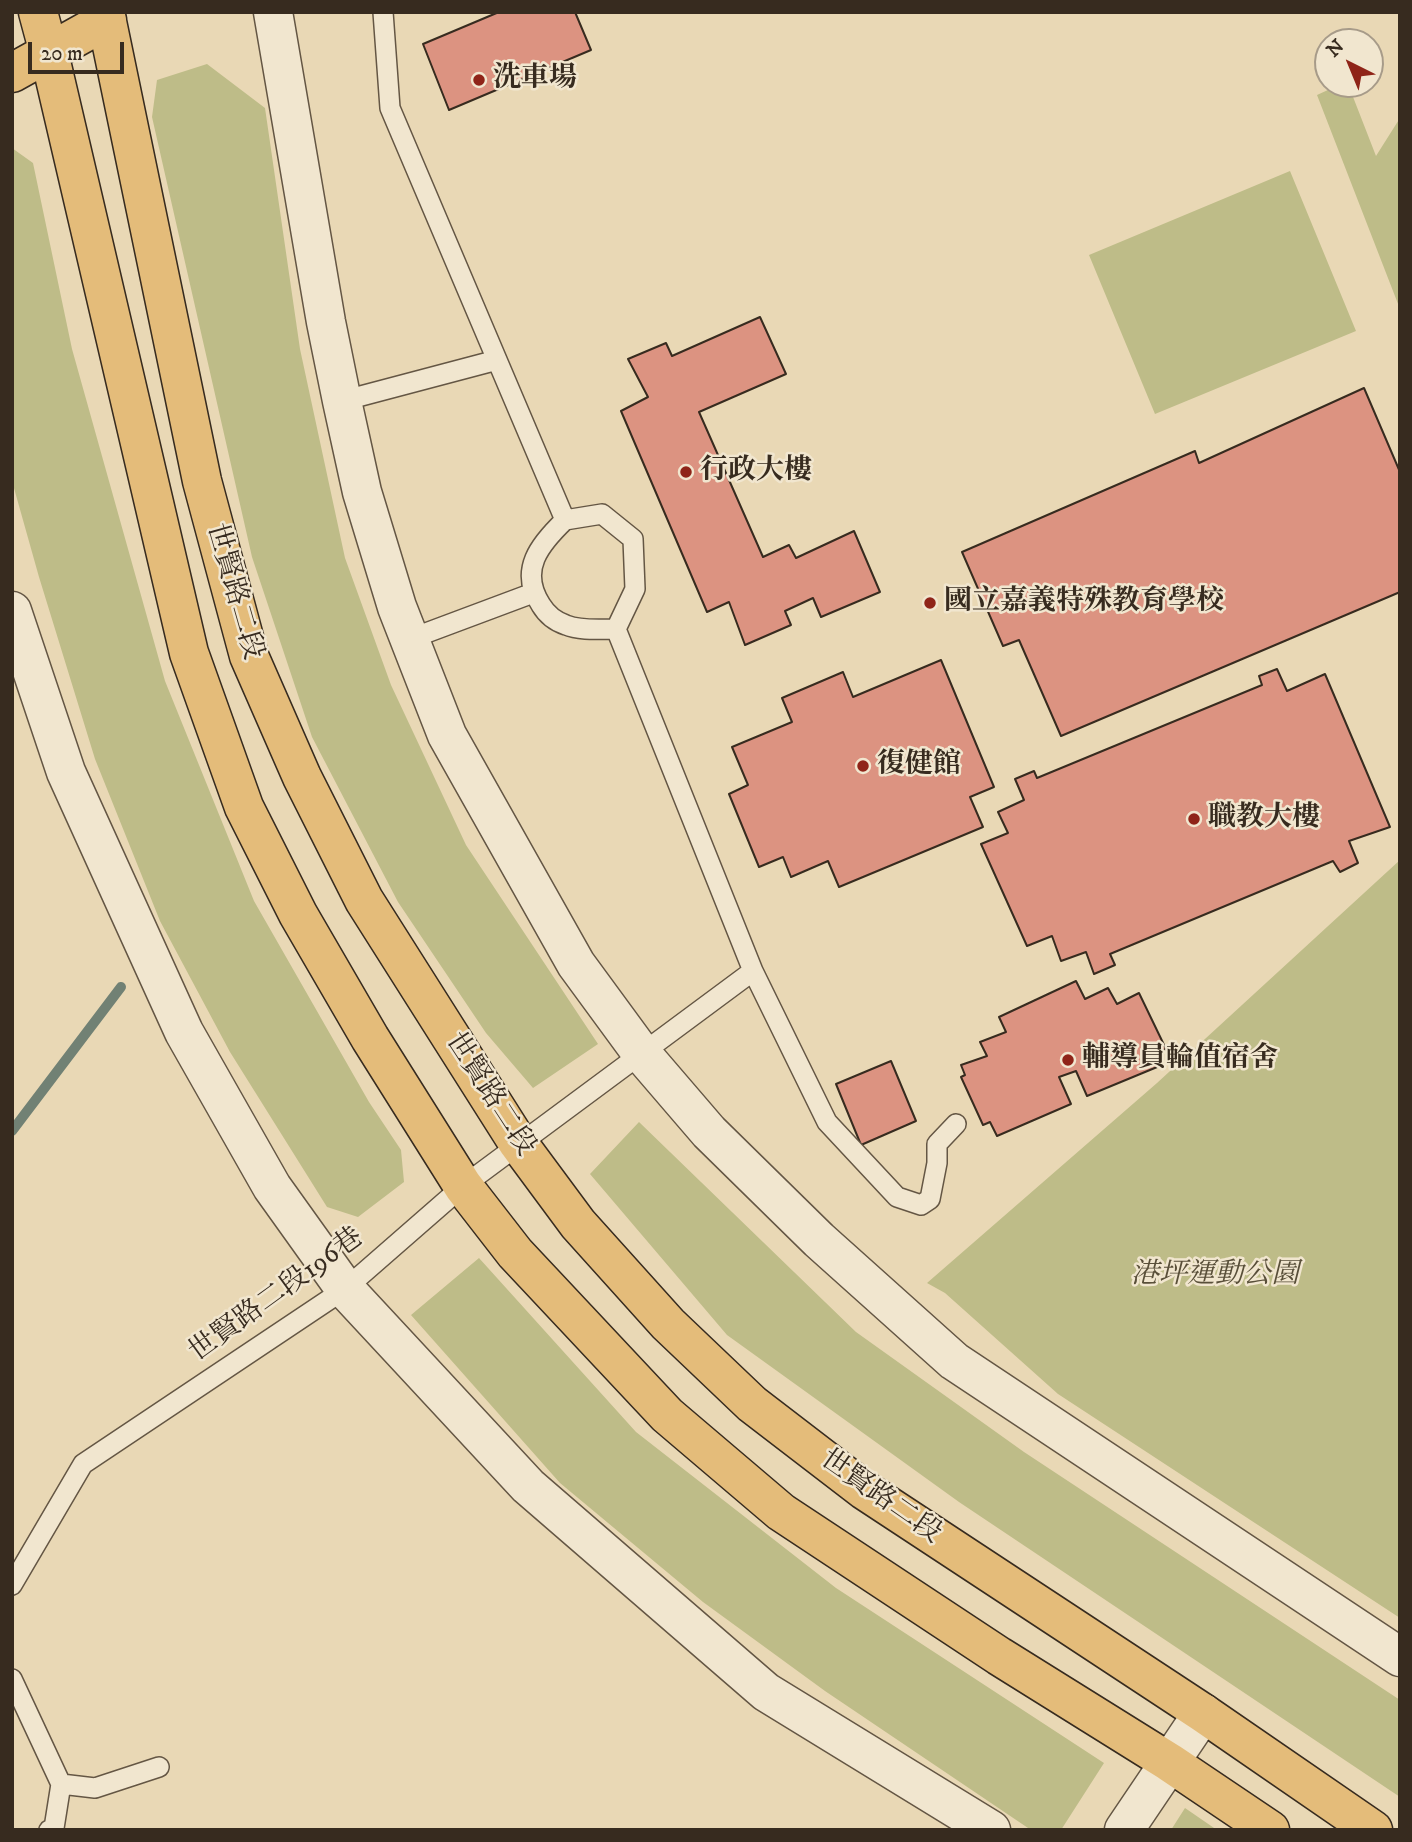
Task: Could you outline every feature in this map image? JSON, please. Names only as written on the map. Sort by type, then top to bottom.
[{"type":"main road","points":[[12,15],[19,12]]},
{"type":"main road","name":"世賢路二段","points":[[38,12],[189,653],[244,807],[299,914],[350,1004],[463,1186],[515,1253],[667,1415],[781,1512],[1270,1830]]},
{"type":"main road","points":[[12,73],[106,16]]},
{"type":"main road","name":"世賢路二段","points":[[106,16],[202,481],[249,656],[302,777],[364,900],[518,1143],[578,1224],[668,1324],[752,1404],[864,1490],[1203,1713],[1373,1830]]},
{"type":"street","points":[[273,12],[342,401],[362,492],[397,607],[447,735],[576,964],[642,1054],[709,1132],[819,1240],[954,1361],[1400,1657]]},
{"type":"street","points":[[12,611],[65,772],[184,1032],[272,1187],[345,1290],[528,1486],[766,1692],[991,1830]]},
{"type":"street","points":[[1124,1830],[1203,1713]]},
{"type":"lane","points":[[383,12],[390,108],[565,520]]},
{"type":"lane","points":[[342,401],[497,360]]},
{"type":"lane","points":[[615,629],[567,626],[548,616],[533,593],[530,569],[545,539],[565,520],[602,514],[632,539],[635,589],[615,629],[753,971],[827,1122],[897,1197],[921,1205],[930,1199],[937,1163],[937,1144],[956,1124]]},
{"type":"lane","points":[[410,639],[533,593]]},
{"type":"lane","name":"世賢路二段196巷","points":[[12,1585],[83,1464],[345,1290],[463,1186],[753,971]]},
{"type":"lane","points":[[12,1679],[61,1784],[54,1828],[49,1830]]},
{"type":"lane","points":[[61,1784],[96,1788],[159,1767]]},
{"type":"green space","points":[[207,64],[265,108],[300,349],[345,558],[391,685],[466,845],[598,1044],[533,1088],[486,1033],[398,902],[312,737],[252,557],[152,117],[157,80]]},
{"type":"green space","points":[[1318,98],[1353,98],[1376,156],[1400,118],[1400,309]]},
{"type":"green space","points":[[12,148],[33,163],[72,349],[165,681],[254,901],[369,1102],[401,1150],[404,1182],[358,1217],[327,1207],[230,1052],[160,921],[95,759],[12,481]]},
{"type":"green space","points":[[1290,171],[1356,331],[1155,414],[1089,255]]},
{"type":"green space","name":"港坪運動公園","points":[[1400,860],[1400,1618],[1058,1394],[945,1293],[927,1283],[1157,1083]]},
{"type":"green space","points":[[639,1122],[856,1332],[1024,1452],[1400,1700],[1400,1797],[959,1502],[727,1335],[590,1174]]},
{"type":"green space","points":[[479,1258],[636,1432],[836,1588],[1104,1763],[1061,1830],[1031,1830],[825,1691],[703,1602],[560,1483],[411,1315]]},
{"type":"green space","points":[[1185,1808],[1217,1830],[1171,1830]]},
{"type":"building","name":"洗車場","points":[[499,12],[575,12],[591,50],[449,110],[423,44]]},
{"type":"building","name":"行政大樓","points":[[760,317],[786,374],[699,412],[763,557],[789,545],[796,558],[854,531],[880,592],[821,617],[813,598],[785,611],[791,625],[745,645],[729,602],[707,612],[621,411],[648,397],[628,359],[666,343],[672,356]]},
{"type":"building","points":[[1364,388],[1400,472],[1400,592],[1061,736],[1019,640],[1003,646],[962,552],[1195,451],[1199,463]]},
{"type":"building","name":"復健館","points":[[941,660],[994,787],[970,797],[983,827],[839,887],[828,861],[791,877],[783,857],[759,867],[729,794],[748,785],[732,747],[792,722],[782,698],[843,672],[853,697]]},
{"type":"building","name":"職教大樓","points":[[1277,669],[1287,691],[1325,674],[1390,827],[1349,841],[1358,863],[1340,872],[1333,861],[1110,954],[1115,965],[1094,974],[1086,952],[1061,961],[1052,936],[1027,946],[981,844],[1008,833],[998,812],[1024,800],[1015,779],[1034,771],[1037,778],[1262,685],[1259,676]]},
{"type":"building","name":"輔導員輪值宿舍","points":[[1076,981],[1085,999],[1108,988],[1117,1004],[1139,993],[1166,1049],[1158,1053],[1162,1065],[1087,1096],[1076,1071],[1059,1077],[1071,1104],[997,1136],[990,1122],[983,1125],[961,1077],[965,1075],[961,1065],[987,1056],[980,1042],[1006,1032],[999,1017]]},
{"type":"building","points":[[891,1061],[916,1121],[861,1145],[836,1084]]},
{"type":"waterway","points":[[12,1131],[121,987]]},
{"type":"place","name":"洗車場","points":[[479,80]]},
{"type":"place","name":"行政大樓","points":[[686,472]]},
{"type":"place","name":"國立嘉義特殊教育學校","points":[[930,603]]},
{"type":"place","name":"復健館","points":[[863,766]]},
{"type":"place","name":"職教大樓","points":[[1194,819]]},
{"type":"place","name":"輔導員輪值宿舍","points":[[1068,1060]]}]
